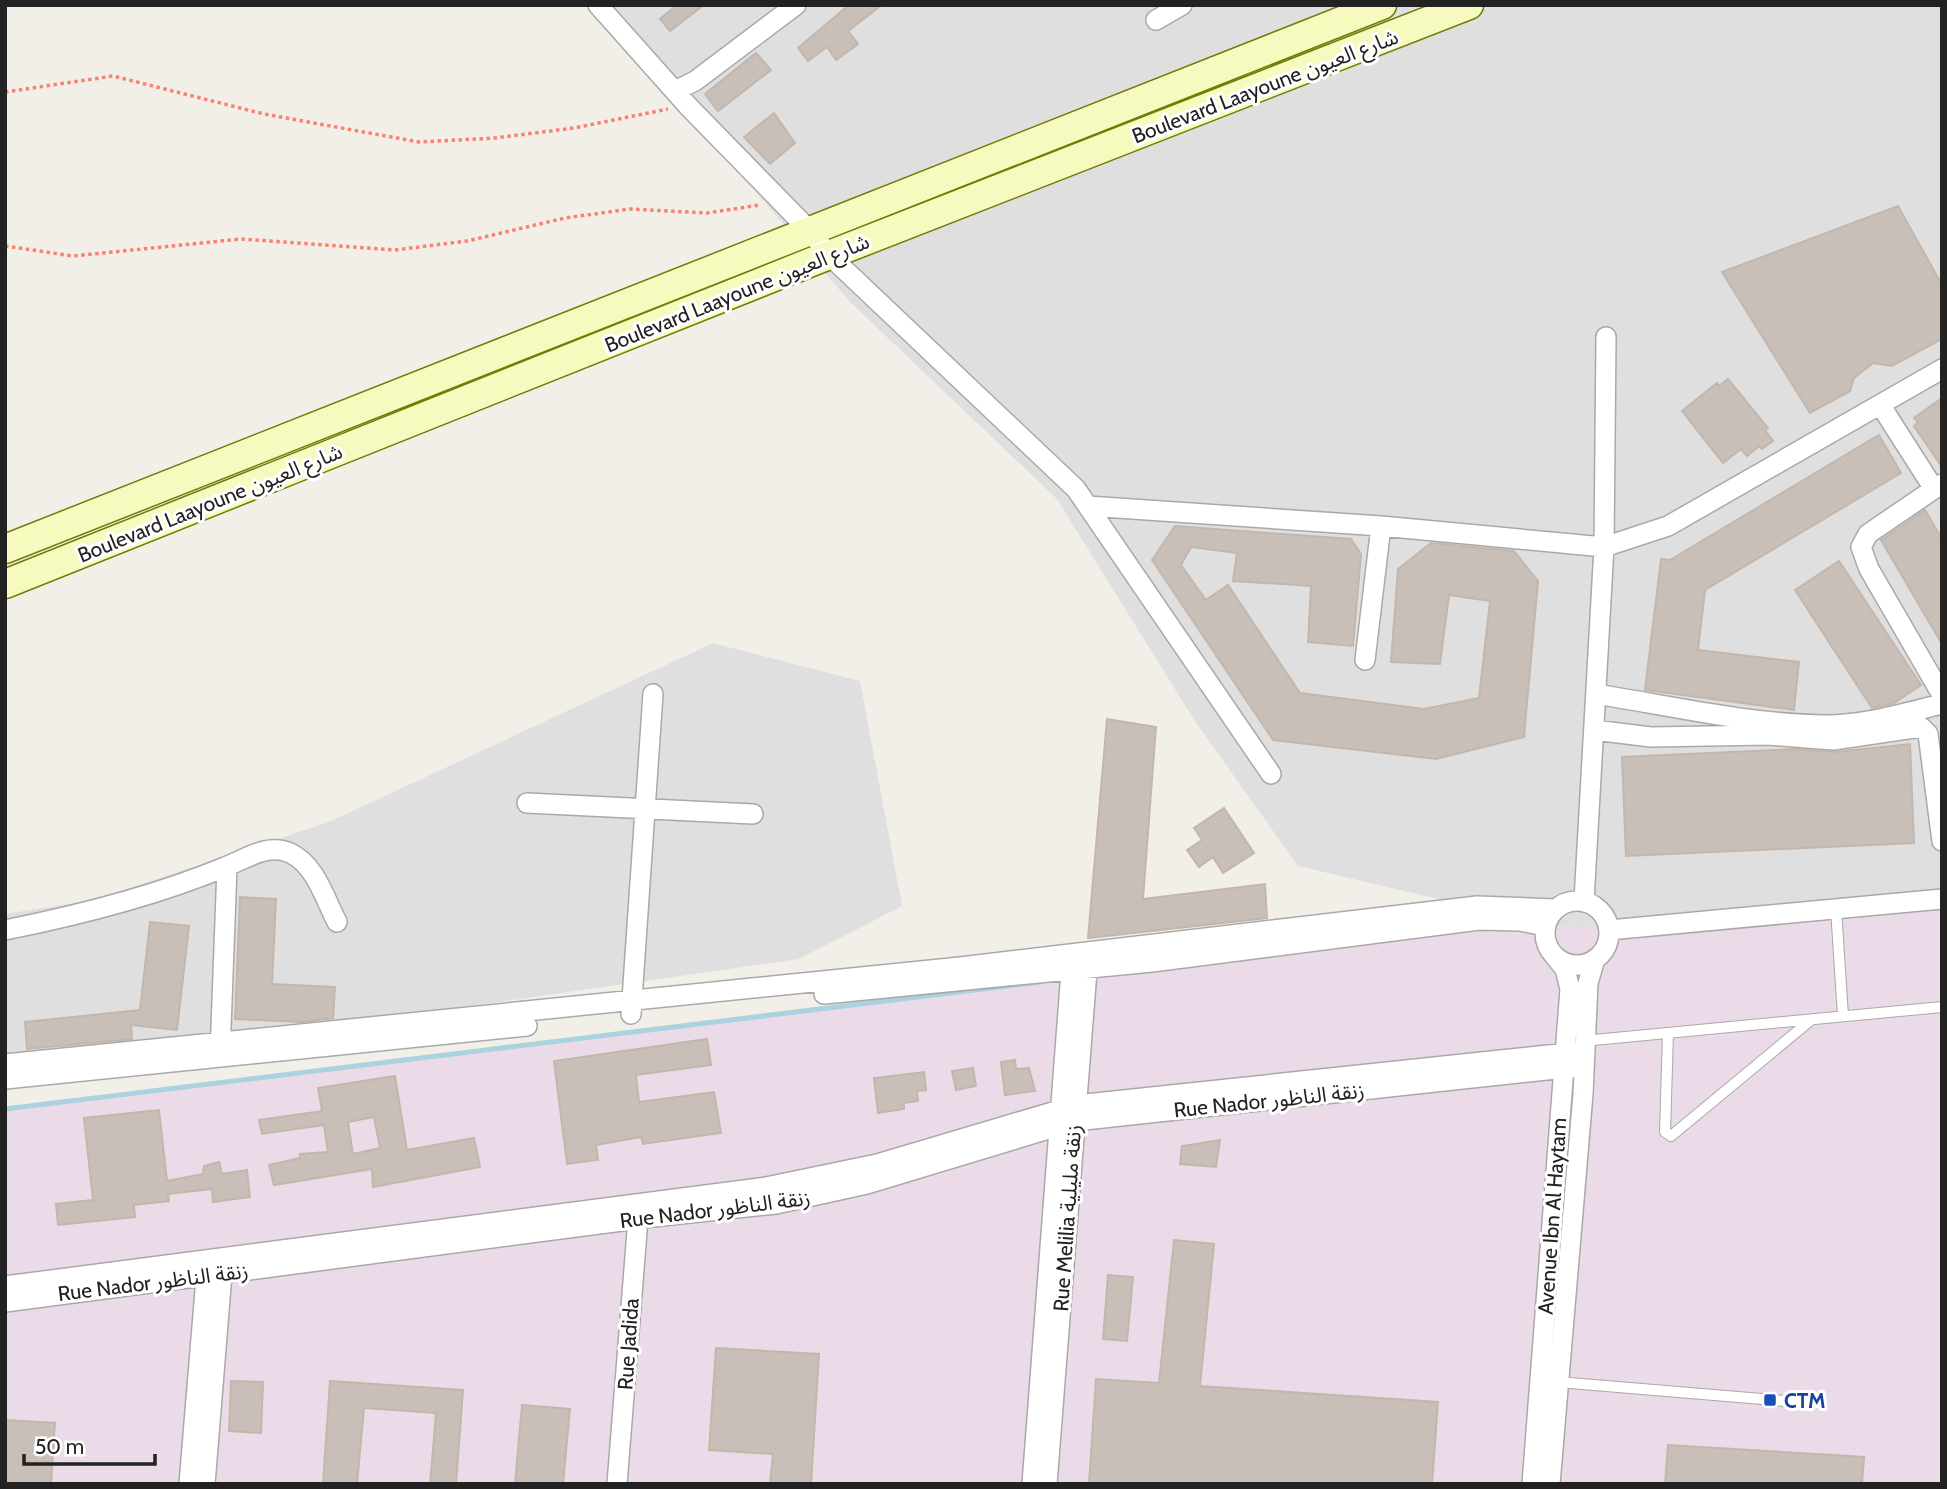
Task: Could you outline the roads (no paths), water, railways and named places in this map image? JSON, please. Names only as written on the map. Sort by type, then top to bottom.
[{"type":"street","points":[[598,5],[681,98],[782,201],[830,255],[1076,489],[1270,774]]},
{"type":"street","points":[[681,98],[695,81],[796,5]]},
{"type":"street","points":[[1156,20],[1182,5]]},
{"type":"street","name":"Boulevard Laayoune شارع العيون","points":[[5,549],[1382,5]]},
{"type":"street","name":"Boulevard Laayoune شارع العيون","points":[[5,584],[830,255],[1469,5]]},
{"type":"street","points":[[1584,901],[1604,547],[1605,337]]},
{"type":"street","points":[[1087,506],[1381,526],[1604,547],[1668,526],[1942,369]]},
{"type":"street","points":[[1881,406],[1938,487],[1868,534],[1861,547],[1869,569],[1942,695]]},
{"type":"street","points":[[1365,660],[1381,526]]},
{"type":"street","points":[[631,1008],[653,694]]},
{"type":"street","points":[[1596,694],[1772,721],[1870,728],[1918,727],[1926,732],[1942,841]]},
{"type":"street","points":[[1594,730],[1651,737],[1768,735],[1833,740],[1942,704]]},
{"type":"street","points":[[527,803],[753,814]]},
{"type":"street","points":[[5,930],[91,912],[227,867],[248,855],[288,851],[302,859],[310,868],[337,922]]},
{"type":"street","points":[[220,1049],[227,867]]},
{"type":"street","points":[[1609,930],[1942,899]]},
{"type":"street","points":[[1584,901],[1601,911],[1609,930],[1605,950],[1595,959],[1580,965],[1570,965],[1553,954],[1548,946],[1545,926],[1556,909],[1564,904],[1584,901]]},
{"type":"street","points":[[1080,961],[1477,906],[1556,909]]},
{"type":"street","points":[[5,1064],[220,1049],[1479,920],[1520,921],[1545,926]]},
{"type":"street","name":"Avenue Ibn Al Haytam","points":[[1532,1484],[1558,1382],[1575,1054],[1570,983],[1565,969],[1553,954]]},
{"type":"street","name":"Avenue Ibn Al Haytam","points":[[1550,1484],[1545,1427],[1575,1054],[1595,959]]},
{"type":"street","name":"Rue Melilia زنقة مليلية","points":[[1032,1484],[1068,1115],[1080,961]]},
{"type":"street","points":[[5,1079],[220,1049]]},
{"type":"street","name":"Rue Nador زنقة الناظور","points":[[5,1302],[214,1267],[633,1212],[735,1210],[816,1196],[917,1170],[1068,1115],[1575,1054]]},
{"type":"street","name":"Rue Melilia زنقة مليلية","points":[[1047,1484],[1068,1115]]},
{"type":"street","name":"Rue Jadida","points":[[605,1484],[633,1212]]},
{"type":"street","name":"Rue Jadida","points":[[617,1484],[633,1212]]},
{"type":"street","points":[[189,1484],[214,1267]]},
{"type":"street","points":[[205,1484],[214,1267]]},
{"type":"street","name":"Rue Nador زنقة الناظور","points":[[5,1286],[214,1267]]},
{"type":"lane","points":[[1836,909],[1843,1016]]},
{"type":"lane","points":[[1575,1054],[1668,1033],[1942,1007]]},
{"type":"lane","points":[[1668,1033],[1665,1132],[1671,1136],[1811,1020]]},
{"type":"lane","points":[[1558,1382],[1809,1403]]},
{"type":"waterway","points":[[5,1109],[1040,982]]},
{"type":"place","name":"CTM","points":[[1770,1400]]}]
